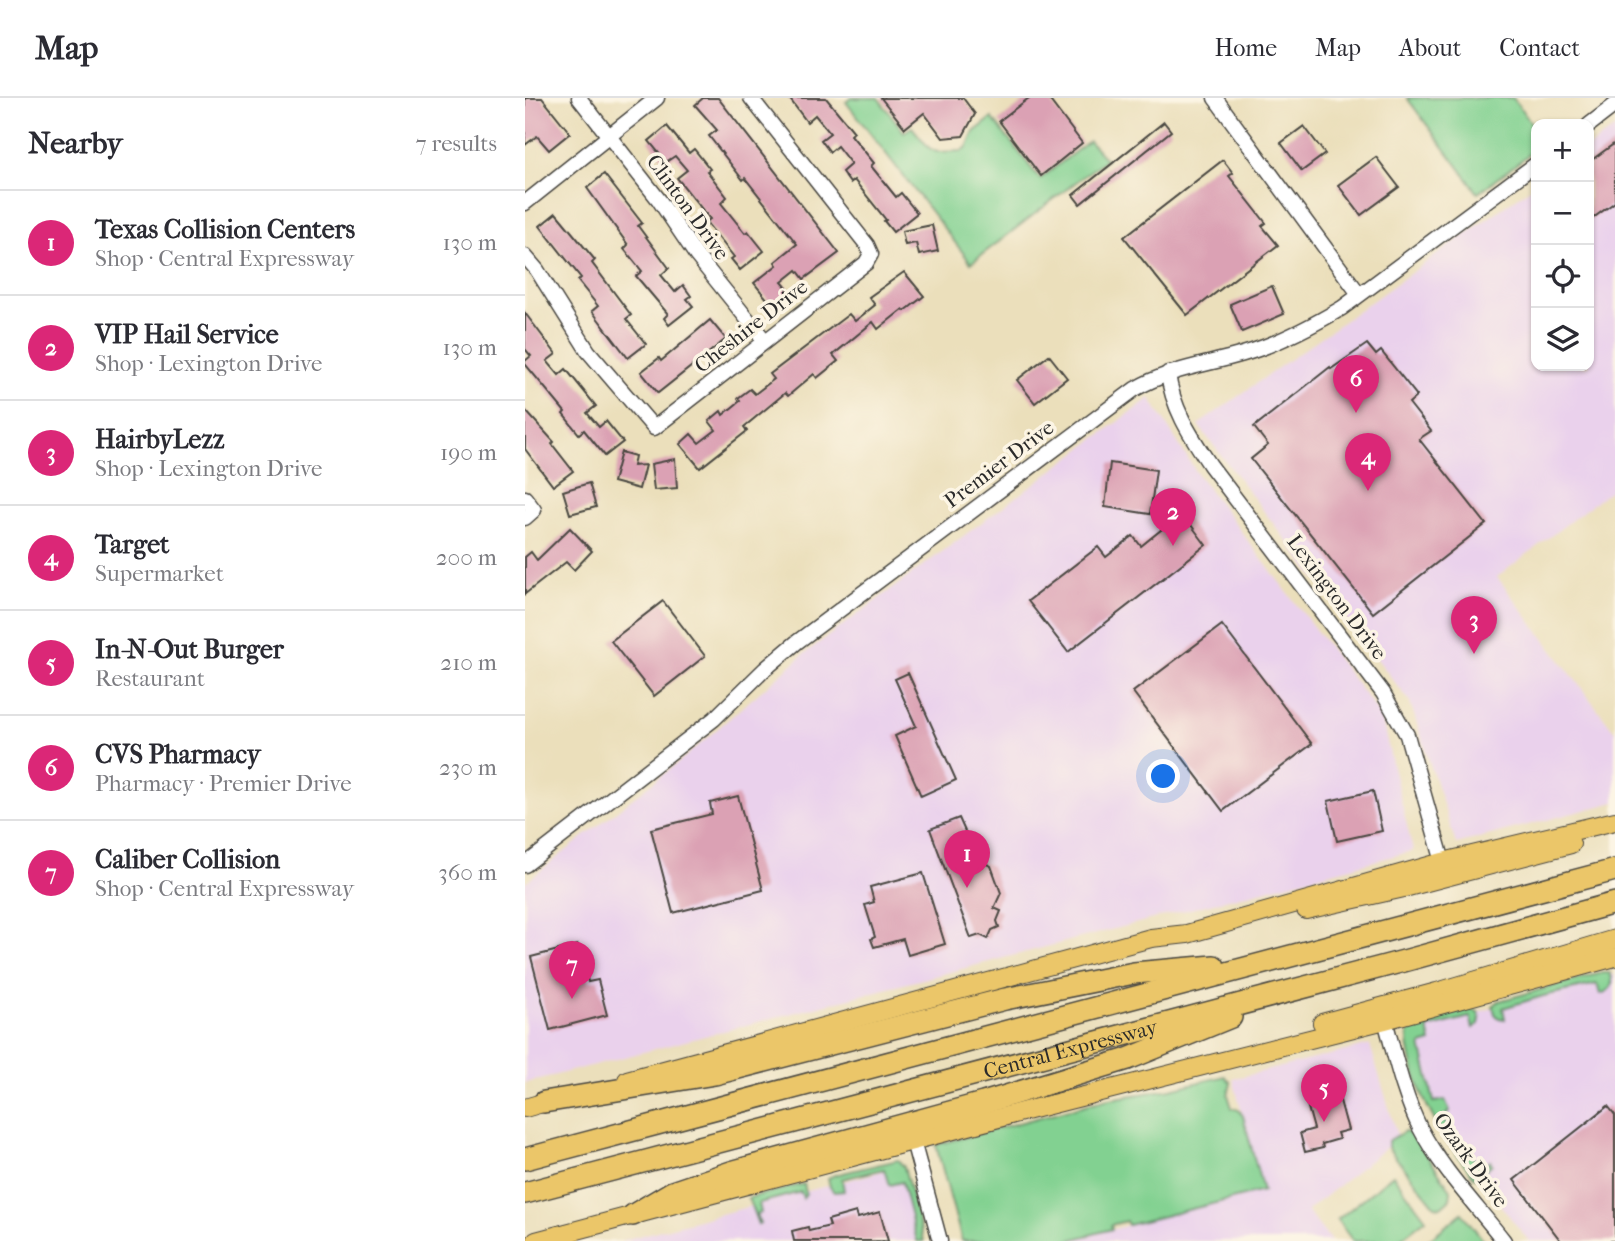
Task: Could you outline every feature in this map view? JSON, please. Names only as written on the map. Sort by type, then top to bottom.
[{"type":"highway","name":"Central Expressway","points":[[525,1159],[1615,870]]},
{"type":"highway","name":"Central Expressway","points":[[525,1193],[1615,903]]},
{"type":"highway","points":[[534,1105],[715,1074],[1005,999],[1134,973],[1268,962]]},
{"type":"highway","points":[[633,1215],[672,1192],[739,1169],[983,1103],[1128,1059],[1287,992]]},
{"type":"main road","points":[[1187,934],[1443,862],[1615,821]]},
{"type":"main road","points":[[534,1105],[1138,942],[1369,897],[1615,832]]},
{"type":"main road","points":[[1216,1061],[1229,1048],[1437,992],[1615,939]]},
{"type":"main road","points":[[536,1241],[1216,1061],[1385,1020],[1615,957]]},
{"type":"street","name":"Clinton Drive","points":[[579,98],[659,200],[696,255],[765,341]]},
{"type":"street","points":[[525,203],[657,98]]},
{"type":"street","name":"Cheshire Drive","points":[[525,256],[587,351],[654,428],[866,263],[871,254],[867,245],[751,98]]},
{"type":"street","points":[[1223,101],[1359,295]]},
{"type":"street","points":[[1594,121],[1615,105]]},
{"type":"street","name":"Premier Drive","points":[[525,864],[713,719],[797,642],[1115,403],[1144,384],[1168,373],[1268,346],[1321,320],[1531,168]]},
{"type":"street","name":"Lexington Drive","points":[[1168,373],[1170,391],[1189,434],[1383,693],[1398,717],[1407,735],[1443,862]]},
{"type":"street","name":"Ozark Drive","points":[[1385,1020],[1401,1080],[1421,1129],[1443,1164],[1504,1241]]},
{"type":"street","points":[[913,1141],[940,1241]]},
{"type":"shaded area","points":[[1615,128],[1615,487],[1497,577],[1615,732],[1615,802],[1456,844],[1410,702],[1198,425],[1531,188],[1531,371],[1594,371],[1594,143]]},
{"type":"shaded area","points":[[1150,398],[1198,475],[1381,716],[1413,851],[525,1083],[525,883],[679,762],[804,654]]},
{"type":"shaded area","points":[[1612,973],[1615,977],[1615,1241],[1529,1241],[1448,1139],[1424,1095],[1409,1047],[1411,1032]]},
{"type":"shaded area","points":[[1370,1045],[1398,1138],[1307,1211],[1331,1241],[1067,1241],[1263,1191],[1233,1079]]},
{"type":"shaded area","points":[[898,1167],[920,1241],[620,1241]]},
{"type":"green space","points":[[852,98],[878,98],[904,132],[912,127],[929,148],[937,152],[962,151],[974,132],[992,118],[1040,179],[1089,141],[1106,159],[971,263],[846,102]]},
{"type":"green space","points":[[1407,98],[1513,98],[1531,123],[1531,153],[1478,193]]},
{"type":"green space","points":[[1610,973],[1612,980],[1611,986],[1604,993],[1600,994],[1597,984],[1503,1008],[1505,1019],[1495,1014],[1493,1006],[1499,1001]]},
{"type":"green space","points":[[1470,1009],[1478,1012],[1479,1024],[1473,1028],[1470,1017],[1428,1028],[1431,1042],[1421,1045],[1434,1102],[1445,1100],[1450,1111],[1442,1118],[1481,1168],[1490,1161],[1492,1164],[1475,1178],[1454,1151],[1428,1108],[1415,1076],[1408,1039],[1410,1027],[1414,1025]]},
{"type":"green space","points":[[1225,1076],[1231,1083],[1228,1095],[1232,1108],[1239,1110],[1243,1116],[1263,1191],[1128,1225],[1126,1221],[1111,1225],[1112,1229],[1067,1241],[962,1241],[936,1145],[1104,1100],[1171,1089]]},
{"type":"green space","points":[[1405,1131],[1413,1136],[1451,1190],[1450,1199],[1441,1207],[1435,1206],[1388,1148],[1388,1141]]},
{"type":"green space","points":[[898,1160],[904,1167],[924,1241],[917,1241],[902,1182],[889,1185],[884,1169],[842,1179],[844,1191],[834,1192],[830,1187],[828,1178],[835,1175]]},
{"type":"green space","points":[[1393,1175],[1426,1219],[1398,1241],[1353,1241],[1337,1220]]},
{"type":"green space","points":[[804,1184],[806,1193],[803,1198],[801,1192],[759,1203],[761,1213],[756,1215],[760,1223],[758,1224],[748,1198]]},
{"type":"green space","points":[[1462,1213],[1484,1241],[1427,1241]]},
{"type":"building","points":[[525,98],[542,98],[570,133],[549,150],[537,136],[525,145]]},
{"type":"building","points":[[703,98],[718,98],[839,253],[804,279],[797,270],[782,282],[790,291],[772,305],[754,283],[777,265],[775,262],[797,244],[709,136],[717,130],[695,105]]},
{"type":"building","points":[[789,98],[826,98],[854,132],[851,135],[874,163],[871,166],[896,197],[901,193],[917,213],[893,232],[854,180],[850,183],[842,172],[851,164],[837,146],[830,152],[821,140],[830,133],[815,115],[807,122]]},
{"type":"building","points":[[881,98],[963,98],[975,114],[963,136],[943,138],[924,113],[905,128]]},
{"type":"building","points":[[1029,98],[1048,98],[1082,143],[1041,176],[999,121]]},
{"type":"building","points":[[1164,122],[1171,131],[1080,204],[1073,195]]},
{"type":"building","points":[[667,126],[689,153],[694,149],[710,169],[707,171],[727,197],[721,203],[745,233],[748,231],[764,251],[740,270],[731,259],[734,257],[706,222],[710,219],[677,178],[687,170],[675,156],[666,162],[649,141]]},
{"type":"building","points":[[1304,126],[1325,154],[1302,171],[1281,143]]},
{"type":"building","points":[[1615,143],[1615,202],[1594,217],[1594,182],[1594,158]]},
{"type":"building","points":[[1376,157],[1399,187],[1361,215],[1338,185]]},
{"type":"building","points":[[1223,160],[1233,173],[1229,176],[1266,223],[1262,226],[1278,245],[1187,315],[1124,237]]},
{"type":"building","points":[[604,174],[642,223],[638,226],[669,268],[661,275],[675,292],[683,285],[691,296],[687,299],[693,306],[669,325],[664,318],[668,314],[636,276],[642,271],[624,249],[628,245],[587,188]]},
{"type":"building","points":[[556,213],[595,260],[592,263],[631,315],[626,319],[646,344],[628,358],[592,311],[598,306],[578,281],[581,278],[540,226]]},
{"type":"building","points":[[932,225],[938,251],[919,255],[916,243],[905,245],[902,231]]},
{"type":"building","points":[[904,272],[924,296],[878,329],[873,322],[833,355],[838,361],[817,378],[814,374],[788,396],[785,393],[744,427],[747,431],[700,468],[680,444],[691,434],[699,443],[716,430],[709,421],[721,411],[723,415],[750,389],[755,394],[774,379],[770,374],[849,314],[855,321],[875,305],[869,297]]},
{"type":"building","points":[[1272,286],[1284,314],[1242,332],[1230,304]]},
{"type":"building","points":[[525,313],[556,354],[547,361],[559,375],[566,369],[596,406],[587,413],[599,427],[606,421],[623,442],[605,456],[584,430],[579,434],[563,414],[565,412],[525,364],[531,356],[525,349]]},
{"type":"building","points":[[710,320],[726,339],[658,393],[641,372],[659,358],[661,361]]},
{"type":"building","points":[[1367,344],[1376,355],[1381,351],[1417,396],[1409,403],[1431,431],[1419,439],[1486,524],[1373,613],[1251,459],[1268,445],[1254,427],[1330,367],[1331,369]]},
{"type":"building","points":[[1049,355],[1067,378],[1035,403],[1017,380]]},
{"type":"building","points":[[525,410],[554,442],[552,444],[573,471],[553,486],[525,449]]},
{"type":"building","points":[[621,452],[635,456],[633,466],[645,465],[639,489],[613,482]]},
{"type":"building","points":[[675,459],[677,488],[654,490],[651,464]]},
{"type":"building","points":[[1110,463],[1156,470],[1150,514],[1105,507]]},
{"type":"building","points":[[589,483],[596,507],[570,514],[563,491]]},
{"type":"building","points":[[1182,513],[1206,545],[1068,652],[1028,601],[1098,547],[1106,557],[1133,536],[1141,546]]},
{"type":"building","points":[[570,528],[592,551],[574,570],[566,562],[525,594],[525,557],[531,552],[537,560]]},
{"type":"building","points":[[663,601],[705,656],[654,696],[611,641]]},
{"type":"building","points":[[1222,625],[1312,744],[1223,811],[1133,692]]},
{"type":"building","points":[[908,673],[956,780],[921,796],[895,736],[916,726],[895,679]]},
{"type":"building","points":[[1373,791],[1382,831],[1337,841],[1328,801]]},
{"type":"building","points":[[738,796],[763,890],[673,913],[651,829],[712,814],[710,803]]},
{"type":"building","points":[[959,818],[972,847],[960,852],[991,866],[1001,893],[994,908],[1001,911],[997,921],[999,927],[992,930],[988,939],[980,935],[971,938],[930,829]]},
{"type":"building","points":[[923,873],[945,944],[908,955],[903,939],[874,947],[871,939],[875,937],[865,905],[874,902],[870,887]]},
{"type":"building","points":[[578,945],[588,982],[598,980],[607,1015],[550,1030],[531,957]]},
{"type":"building","points":[[1327,1084],[1331,1099],[1339,1097],[1348,1130],[1337,1133],[1339,1139],[1322,1144],[1323,1148],[1305,1152],[1300,1133],[1314,1129],[1304,1093]]},
{"type":"building","points":[[1608,1106],[1615,1115],[1615,1241],[1561,1241],[1514,1180]]},
{"type":"building","points":[[856,1212],[858,1218],[880,1212],[888,1241],[794,1241],[792,1231],[808,1227],[809,1231],[830,1226],[828,1220]]},
{"type":"place","name":"CVS Pharmacy","points":[[1356,413]]},
{"type":"place","name":"Target","points":[[1368,491]]},
{"type":"place","name":"VIP Hail Service","points":[[1173,546]]},
{"type":"place","name":"HairbyLezz","points":[[1474,654]]},
{"type":"place","name":"Texas Collision Centers","points":[[967,888]]},
{"type":"place","name":"Caliber Collision","points":[[572,999]]},
{"type":"place","name":"In-N-Out Burger","points":[[1324,1122]]}]
